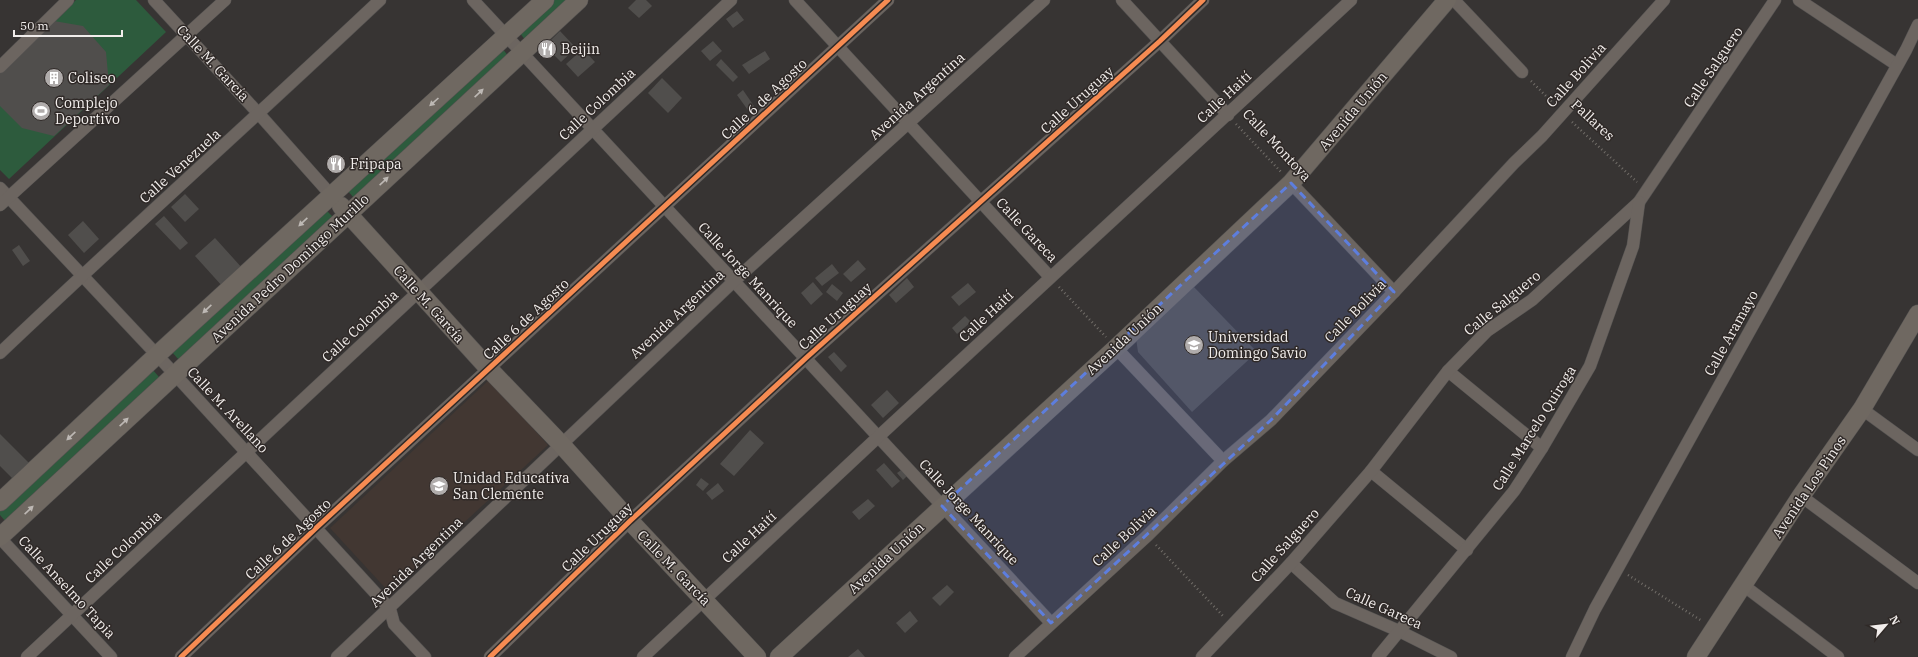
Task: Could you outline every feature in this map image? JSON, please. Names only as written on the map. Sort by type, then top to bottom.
[{"type":"main road","name":"Avenida Pedro Domingo Murillo","points":[[0,502],[157,355],[545,0]]},
{"type":"main road","name":"Avenida Pedro Domingo Murillo","points":[[0,537],[579,0]]},
{"type":"main road","name":"Avenida Unión","points":[[779,657],[1116,348],[1291,183],[1447,0]]},
{"type":"main road","name":"Calle M. García","points":[[331,195],[489,369],[561,444],[630,521],[757,657]]},
{"type":"main road","name":"Avenida Los Pinos","points":[[1696,657],[1801,496],[1862,409],[1917,320]]},
{"type":"street","points":[[0,67],[68,0]]},
{"type":"street","name":"Calle M. García","points":[[154,0],[260,114],[331,195]]},
{"type":"street","points":[[4,201],[225,0]]},
{"type":"street","name":"Calle Venezuela","points":[[0,353],[260,114],[380,0]]},
{"type":"street","name":"Calle Jorge Manrique","points":[[472,0],[1051,623]]},
{"type":"street","name":"Calle Colombia","points":[[27,657],[731,0]]},
{"type":"street","name":"Calle Gareca","points":[[795,0],[1050,277]]},
{"type":"street","name":"Calle 6 de Agosto","points":[[181,657],[315,529],[665,208],[888,0]]},
{"type":"street","name":"Avenida Argentina","points":[[337,657],[390,609],[561,444],[733,282],[1044,0]]},
{"type":"street","name":"Calle Montoya","points":[[1122,0],[1228,115]]},
{"type":"street","name":"Calle Uruguay","points":[[490,657],[630,521],[806,358],[1160,41],[1203,0]]},
{"type":"street","name":"Calle Haití","points":[[643,657],[1050,277],[1228,115],[1351,0]]},
{"type":"street","points":[[1454,0],[1522,72]]},
{"type":"street","name":"Calle Bolivia","points":[[1015,657],[1147,536],[1223,461],[1271,420],[1394,292],[1562,113],[1664,0]]},
{"type":"street","name":"Calle Salguero","points":[[1202,657],[1231,624],[1291,563],[1371,470],[1448,371],[1486,331],[1532,300],[1639,202],[1775,0]]},
{"type":"street","points":[[1799,0],[1897,65]]},
{"type":"street","name":"Calle Aramayo","points":[[1572,657],[1595,609],[1918,25]]},
{"type":"street","name":"Calle Montoya","points":[[1291,183],[1394,292]]},
{"type":"street","name":"Calle M. Arellano","points":[[0,188],[4,201],[82,276],[175,374],[315,529],[390,609],[394,624],[425,657]]},
{"type":"street","name":"Calle Marcelo Quiroga","points":[[1378,657],[1514,491],[1542,448],[1590,366],[1633,246],[1639,202]]},
{"type":"street","points":[[1116,348],[1223,461]]},
{"type":"street","points":[[1448,371],[1542,448]]},
{"type":"street","points":[[1862,409],[1918,450]]},
{"type":"street","points":[[1371,470],[1467,550]]},
{"type":"street","points":[[1801,496],[1918,583]]},
{"type":"street","name":"Calle Anselmo Tapia","points":[[0,537],[111,657]]},
{"type":"street","name":"Calle Gareca","points":[[1291,563],[1335,603],[1399,631],[1452,657]]},
{"type":"street","points":[[1743,585],[1838,657]]},
{"type":"path","points":[[1147,536],[1231,624]]},
{"type":"path","points":[[1617,569],[1714,629]]},
{"type":"highlighted area","points":[[1291,183],[1394,292],[1271,420],[1051,623],[942,506]]},
{"type":"shaded area","name":"Unidad Educativa San Clemente","points":[[489,380],[548,445],[389,592],[330,528]]},
{"type":"green space","name":"Complejo Deportivo","points":[[76,0],[136,0],[166,32],[9,179],[0,170],[0,71]]},
{"type":"green space","points":[[553,0],[570,0],[526,41],[519,32]]},
{"type":"green space","points":[[502,48],[509,57],[354,198],[347,190]]},
{"type":"green space","points":[[326,210],[334,218],[179,360],[171,351]]},
{"type":"green space","points":[[152,369],[159,377],[6,522],[0,515],[0,511]]},
{"type":"building","points":[[636,0],[646,0],[652,6],[639,18],[628,8]]},
{"type":"building","points":[[737,11],[744,20],[733,28],[726,19]]},
{"type":"building","name":"Coliseo","points":[[54,21],[83,26],[106,52],[109,85],[54,136],[22,128],[0,106],[0,71]]},
{"type":"building","points":[[560,31],[576,48],[561,62],[545,46]]},
{"type":"building","points":[[713,41],[722,51],[710,61],[701,51]]},
{"type":"building","points":[[583,49],[595,62],[578,77],[566,64]]},
{"type":"building","points":[[765,51],[770,59],[749,74],[742,65]]},
{"type":"building","points":[[721,59],[738,77],[733,82],[716,65]]},
{"type":"building","points":[[662,78],[682,98],[668,113],[648,93]]},
{"type":"building","points":[[743,90],[756,109],[750,113],[737,95]]},
{"type":"building","points":[[185,194],[199,209],[185,222],[171,207]]},
{"type":"building","points":[[164,216],[188,243],[180,250],[155,224]]},
{"type":"building","points":[[83,221],[99,239],[84,253],[68,235]]},
{"type":"building","points":[[215,238],[243,269],[223,287],[195,256]]},
{"type":"building","points":[[19,245],[30,261],[23,266],[12,250]]},
{"type":"building","points":[[858,260],[866,269],[851,282],[843,274]]},
{"type":"building","points":[[832,264],[839,273],[822,286],[815,278]]},
{"type":"building","points":[[907,278],[914,287],[896,303],[889,295]]},
{"type":"building","points":[[813,282],[823,294],[811,305],[801,293]]},
{"type":"building","points":[[968,283],[976,292],[959,306],[951,297]]},
{"type":"building","points":[[832,284],[843,293],[837,301],[826,292]]},
{"type":"building","name":"Universidad Domingo Savio","points":[[1192,285],[1257,352],[1192,412],[1138,352],[1136,338]]},
{"type":"building","points":[[965,316],[971,322],[957,334],[952,328]]},
{"type":"building","points":[[834,352],[847,366],[841,372],[828,357]]},
{"type":"building","points":[[887,390],[899,403],[883,418],[871,405]]},
{"type":"building","points":[[750,430],[764,443],[734,476],[720,464]]},
{"type":"building","points":[[0,434],[31,465],[15,481],[0,466]]},
{"type":"building","points":[[884,463],[900,481],[892,488],[876,470]]},
{"type":"building","points":[[904,468],[909,474],[903,480],[897,473]]},
{"type":"building","points":[[701,478],[709,484],[703,491],[696,485]]},
{"type":"building","points":[[718,483],[724,491],[712,500],[706,493]]},
{"type":"building","points":[[868,499],[875,506],[859,520],[852,512]]},
{"type":"building","points":[[947,585],[954,592],[940,606],[932,598]]},
{"type":"building","points":[[910,611],[918,621],[905,633],[896,623]]},
{"type":"building","points":[[858,649],[865,657],[848,657]]},
{"type":"cycle path","points":[[181,657],[315,529],[888,0]]},
{"type":"cycle path","points":[[490,657],[630,521],[806,358],[1160,41],[1203,0]]},
{"type":"place","name":"Beijin","points":[[547,49]]},
{"type":"place","name":"Coliseo","points":[[54,78]]},
{"type":"place","name":"Complejo Deportivo","points":[[41,111]]},
{"type":"place","name":"Fripapa","points":[[336,164]]},
{"type":"place","name":"Universidad Domingo Savio","points":[[1194,345]]},
{"type":"place","name":"Unidad Educativa San Clemente","points":[[439,486]]}]
